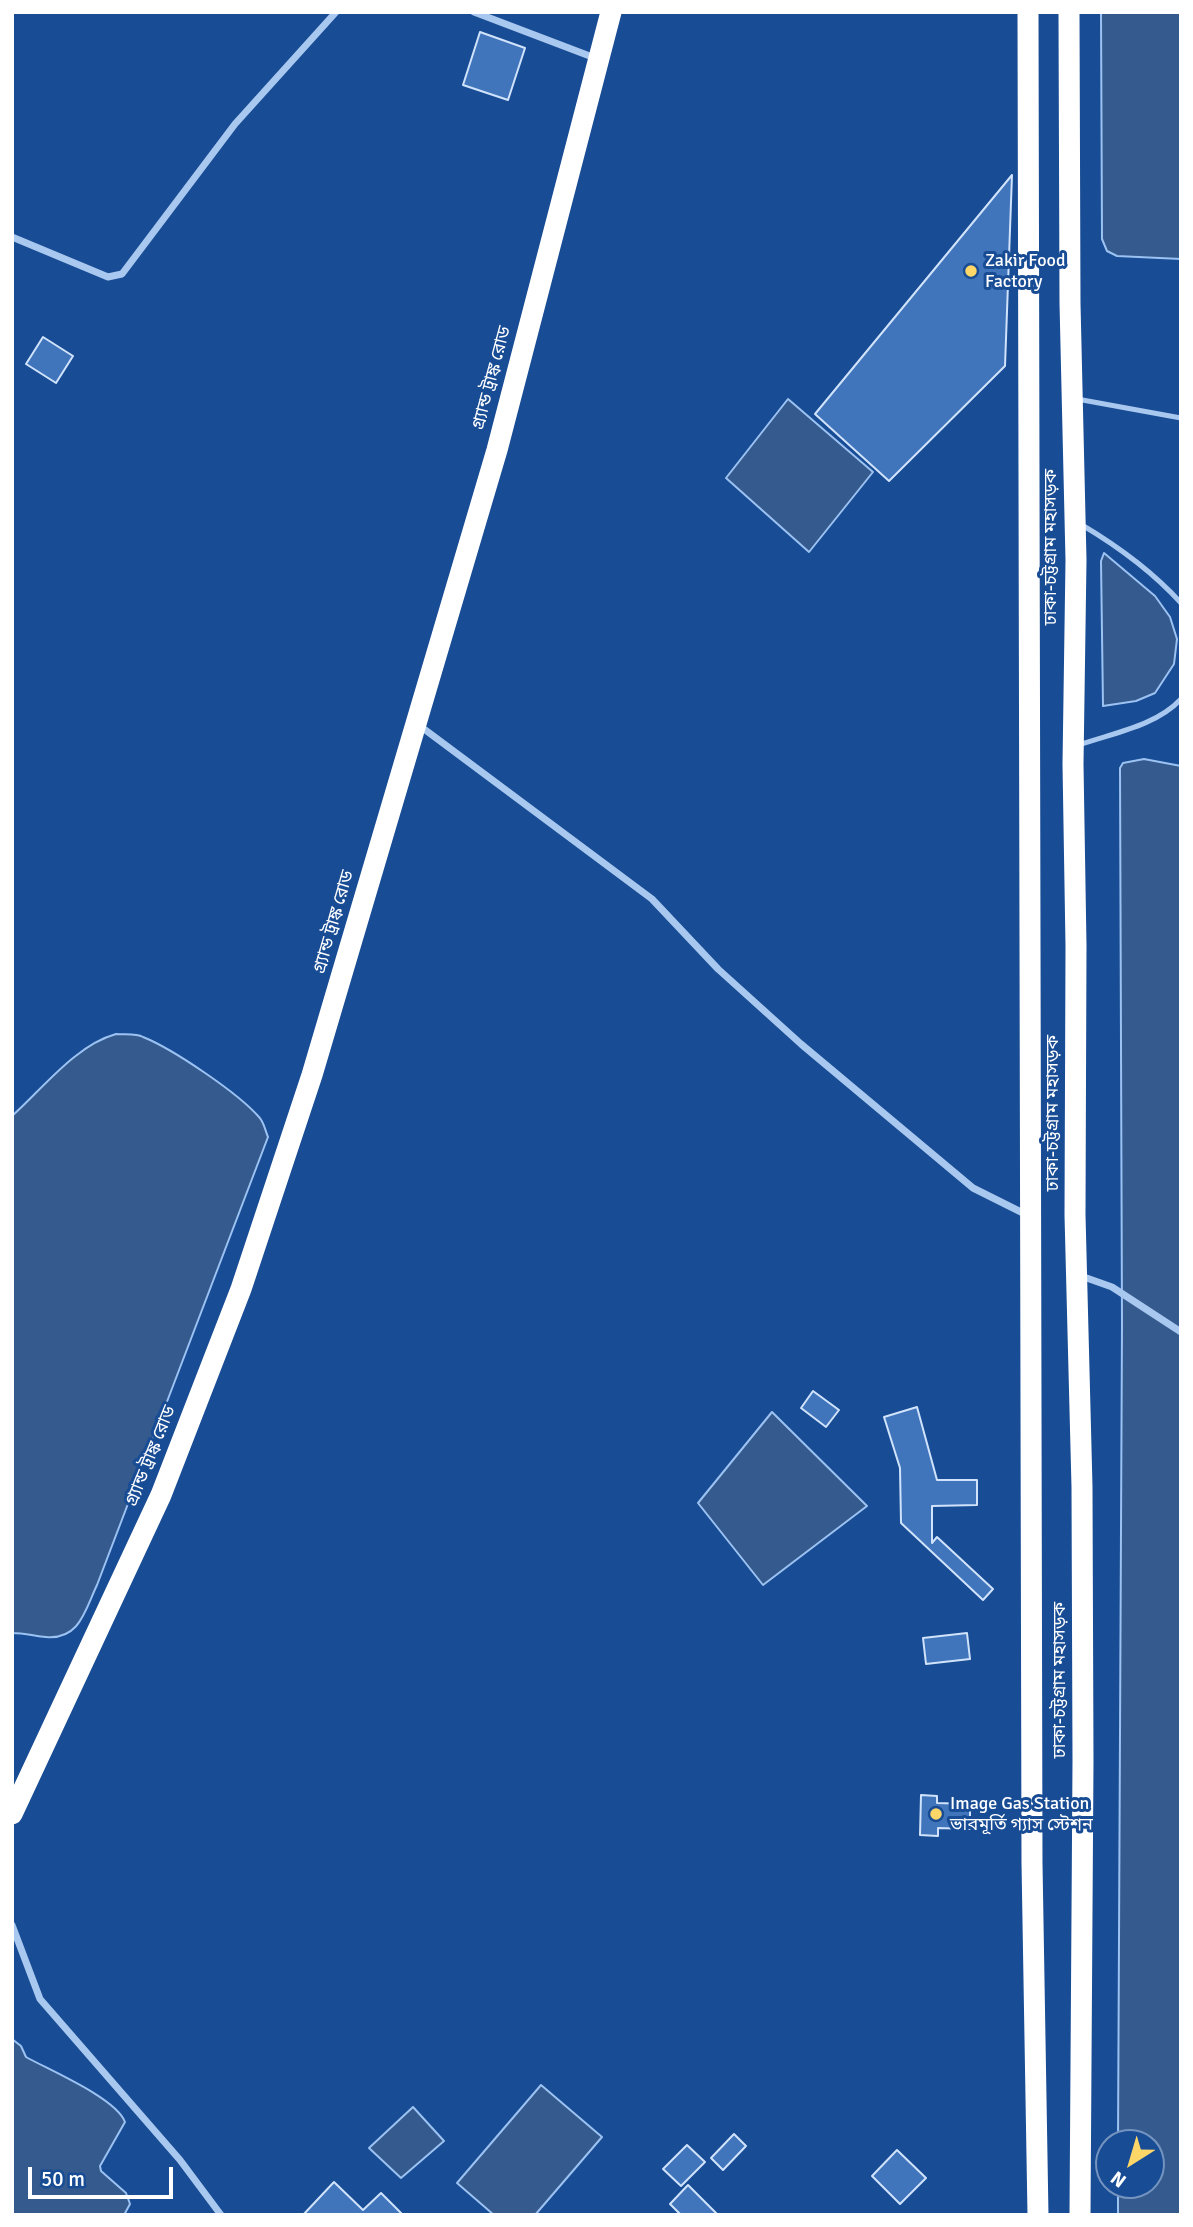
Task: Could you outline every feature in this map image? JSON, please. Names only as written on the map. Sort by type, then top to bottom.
[{"type":"highway","name":"গ্র্যান্ড ট্রাঙ্ক রোড","points":[[12,1814],[161,1494],[241,1289],[312,1075],[497,450],[611,12]]},
{"type":"highway","name":"ঢাকা-চট্টগ্রাম মহাসড়ক","points":[[1028,12],[1032,1863],[1038,2215]]},
{"type":"highway","name":"ঢাকা-চট্টগ্রাম মহাসড়ক","points":[[1069,12],[1070,303],[1075,521],[1073,747],[1077,1275],[1082,1487],[1080,2215]]},
{"type":"street","points":[[12,237],[108,277],[122,274],[235,124],[336,12]]},
{"type":"street","points":[[474,12],[599,59]]},
{"type":"street","points":[[416,724],[652,899],[718,969],[801,1044],[973,1188],[1031,1217]]},
{"type":"street","points":[[1077,1275],[1112,1287],[1181,1332]]},
{"type":"street","points":[[12,1925],[40,1999],[180,2160],[220,2215]]},
{"type":"lane","points":[[1072,398],[1181,418]]},
{"type":"lane","points":[[1075,521],[1120,549],[1151,573],[1181,603]]},
{"type":"lane","points":[[1073,747],[1147,722],[1166,713],[1181,699]]},
{"type":"water","points":[[1101,12],[1181,12],[1181,259],[1117,256],[1107,251],[1102,239]]},
{"type":"water","points":[[788,399],[873,472],[809,552],[726,478]]},
{"type":"water","points":[[1104,553],[1155,596],[1170,617],[1177,639],[1174,664],[1155,693],[1136,701],[1103,706],[1101,561]]},
{"type":"water","points":[[1144,759],[1181,766],[1181,2215],[1118,2215],[1118,2199],[1165,2199],[1165,2129],[1118,2129],[1122,1324],[1120,768],[1123,763]]},
{"type":"water","points":[[116,1034],[140,1036],[171,1051],[204,1072],[259,1117],[268,1137],[85,1613],[67,1634],[57,1637],[12,1633],[12,1116],[74,1057]]},
{"type":"water","points":[[772,1412],[867,1506],[763,1585],[698,1503]]},
{"type":"water","points":[[12,2039],[21,2046],[26,2057],[96,2094],[119,2113],[125,2122],[100,2166],[101,2171],[126,2193],[130,2204],[124,2215],[12,2215]]},
{"type":"water","points":[[541,2085],[602,2137],[535,2215],[494,2215],[457,2183]]},
{"type":"water","points":[[413,2107],[444,2141],[401,2178],[369,2148]]},
{"type":"building","points":[[480,32],[525,48],[508,100],[463,85]]},
{"type":"building","name":"Zakir Food Factory","points":[[1012,175],[1005,366],[889,481],[815,414]]},
{"type":"building","points":[[43,337],[73,356],[56,383],[26,364]]},
{"type":"building","points":[[813,1391],[839,1410],[826,1427],[801,1408]]},
{"type":"building","points":[[917,1407],[937,1480],[977,1480],[977,1505],[932,1506],[932,1543],[937,1537],[993,1589],[983,1600],[901,1523],[900,1468],[884,1417]]},
{"type":"building","points":[[967,1633],[970,1659],[926,1664],[923,1638]]},
{"type":"building","points":[[921,1795],[937,1796],[937,1803],[970,1804],[970,1829],[938,1828],[938,1836],[920,1835]]},
{"type":"building","points":[[734,2134],[746,2146],[723,2170],[711,2158]]},
{"type":"building","points":[[687,2145],[705,2162],[681,2186],[663,2169]]},
{"type":"building","points":[[897,2150],[926,2178],[900,2204],[872,2176]]},
{"type":"building","points":[[334,2182],[363,2210],[381,2193],[403,2215],[303,2215]]},
{"type":"building","points":[[688,2185],[718,2215],[681,2215],[670,2204]]},
{"type":"place","name":"Zakir Food Factory","points":[[971,271]]},
{"type":"place","name":"Image Gas Station ভাবমূর্তি গ্যাস স্টেশন","points":[[936,1814]]}]
